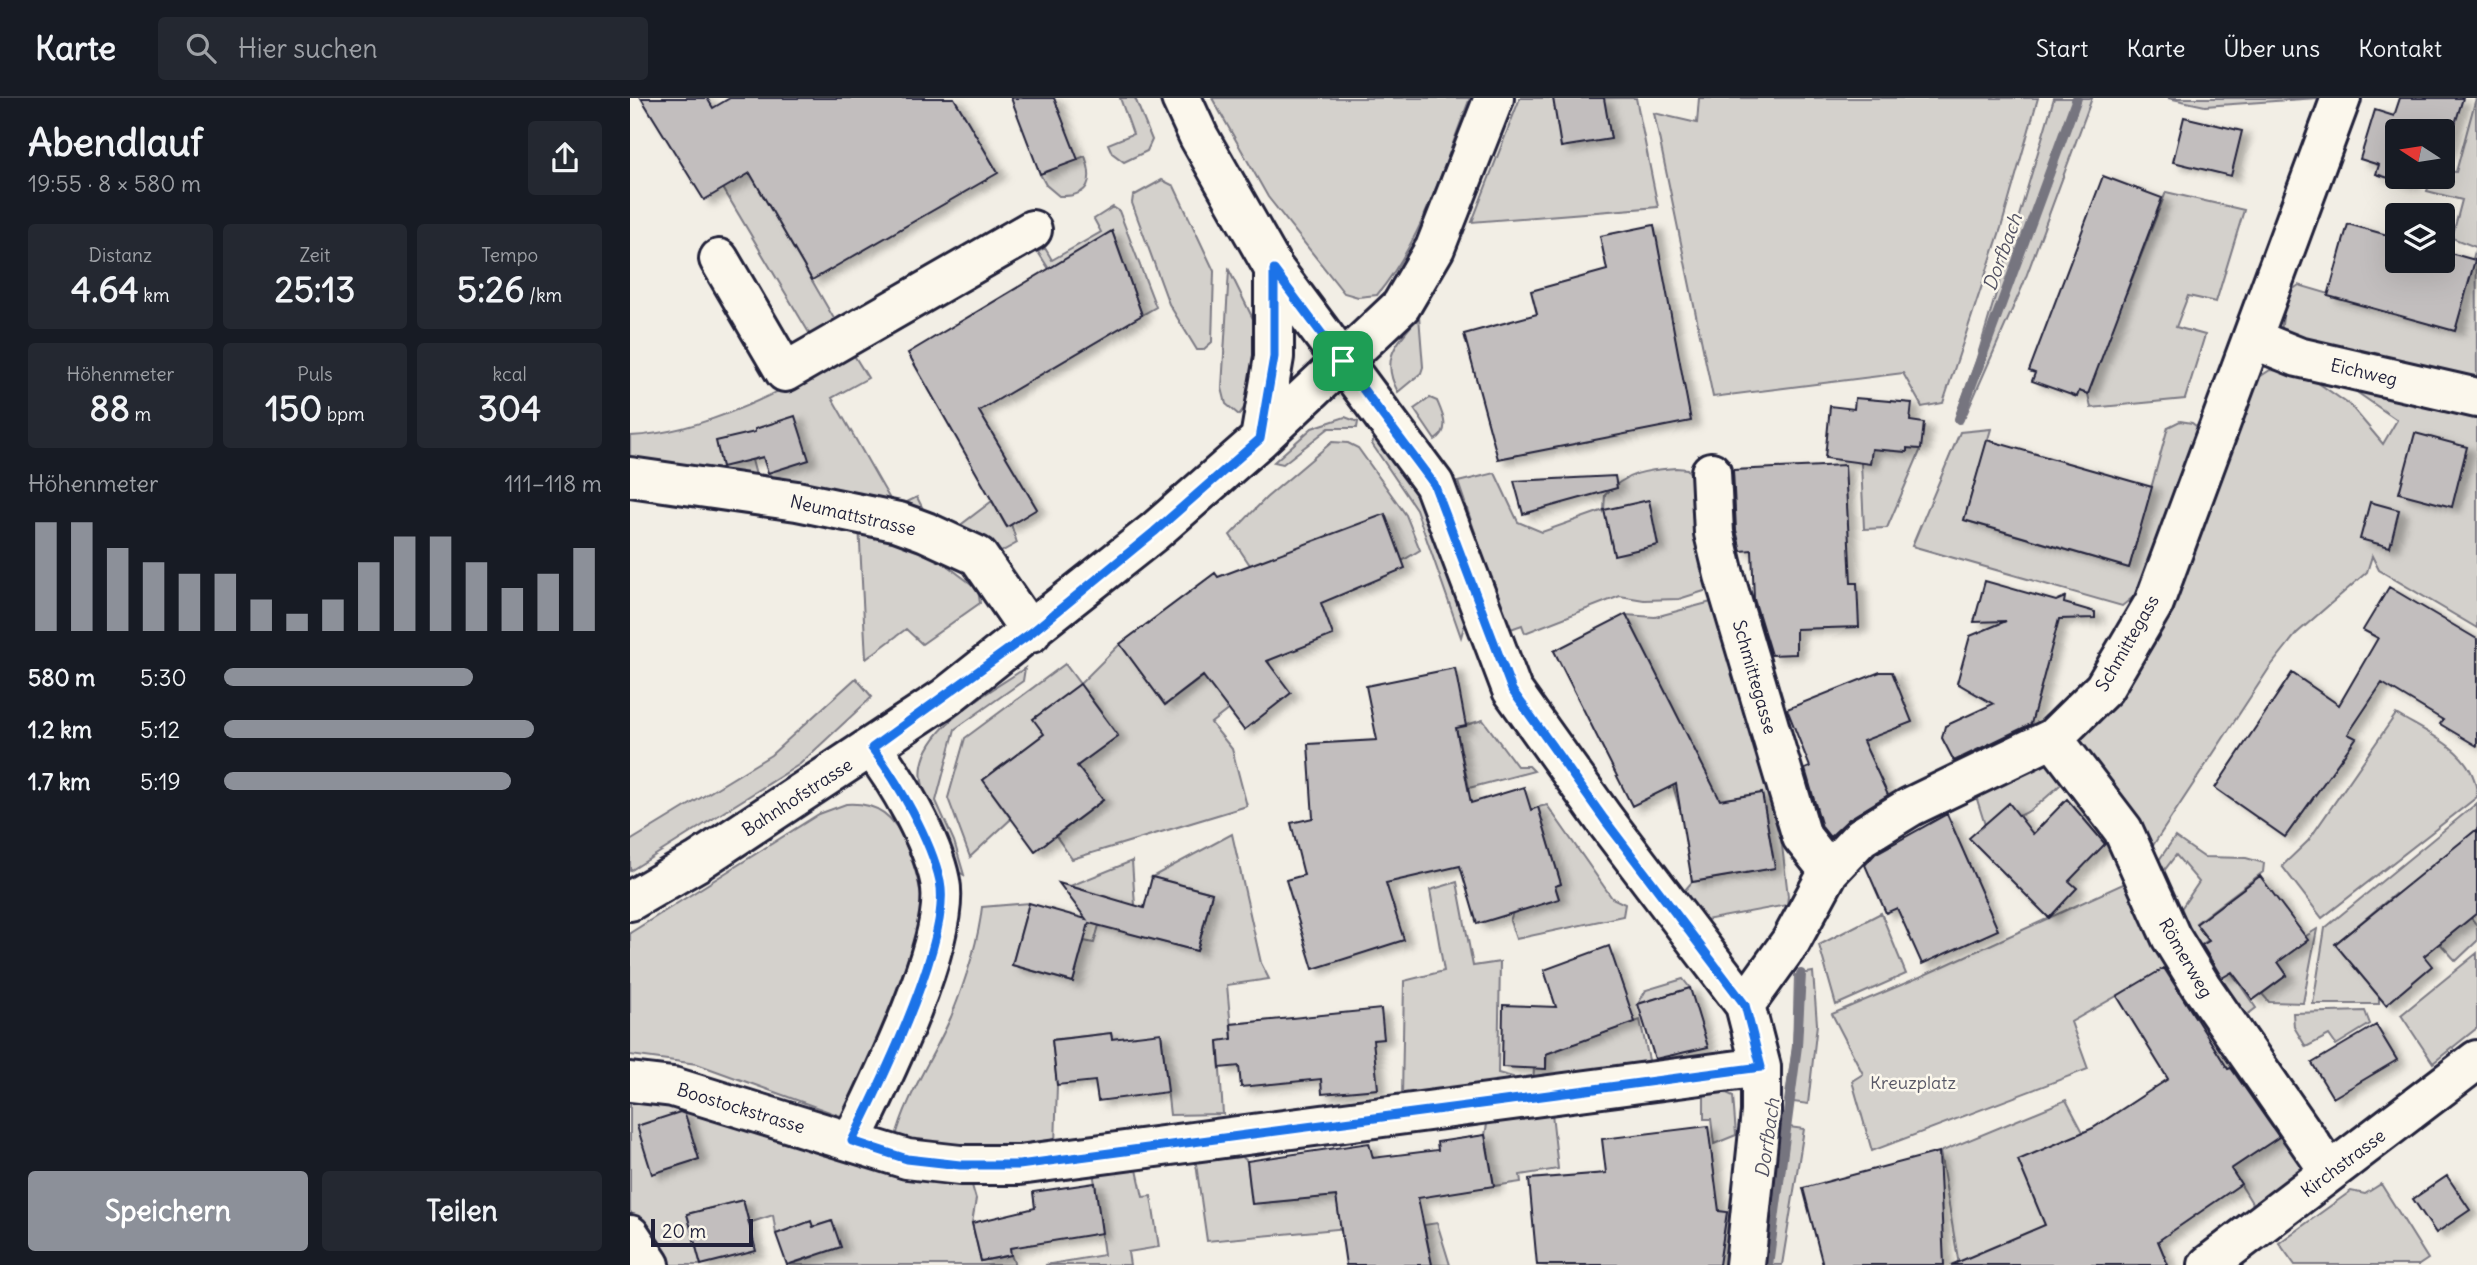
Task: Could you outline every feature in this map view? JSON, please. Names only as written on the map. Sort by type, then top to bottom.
[{"type":"street","points":[[1181,98],[1199,137],[1274,270],[1434,484],[1512,690],[1604,819],[1745,1005],[1761,1067],[1759,1152],[1745,1265]]},
{"type":"street","name":"Bahnhofstrasse","points":[[630,901],[697,862],[872,748],[1031,633],[1154,532],[1260,439],[1401,306],[1435,248],[1494,98]]},
{"type":"street","name":"Schmittegass","points":[[1745,1005],[1791,941],[1829,871],[1844,853],[1884,822],[2053,738],[2105,688],[2154,603],[2220,418],[2341,98]]},
{"type":"street","points":[[719,259],[785,372],[1032,230]]},
{"type":"street","points":[[1260,439],[1274,357],[1274,270]]},
{"type":"street","name":"Eichweg","points":[[2252,339],[2298,357],[2477,398]]},
{"type":"street","name":"Schmittegasse","points":[[1711,472],[1714,533],[1724,575],[1802,837],[1829,871]]},
{"type":"street","name":"Neumattstrasse","points":[[630,477],[783,498],[899,522],[978,556],[1031,633]]},
{"type":"street","name":"Römerweg","points":[[2053,738],[2123,830],[2171,937],[2201,986],[2330,1172]]},
{"type":"street","points":[[852,1141],[902,1033],[926,968],[937,933],[940,882],[912,809],[888,768],[872,748]]},
{"type":"street","name":"Kirchstrasse","points":[[2208,1265],[2477,1060]]},
{"type":"street","name":"Boostockstrasse","points":[[630,1082],[673,1087],[907,1159],[960,1165],[1019,1165],[1761,1067]]},
{"type":"street","points":[[630,1235],[650,1265]]},
{"type":"green space","points":[[1120,98],[1135,98],[1152,140],[1147,151],[1124,162],[1112,153],[1108,144],[1133,134]]},
{"type":"green space","points":[[1212,98],[1470,98],[1431,200],[1407,250],[1377,295],[1358,297],[1344,293],[1268,197]]},
{"type":"green space","points":[[1520,98],[1636,98],[1658,207],[1472,222]]},
{"type":"green space","points":[[1699,98],[2038,98],[2001,228],[1943,403],[1922,407],[1903,373],[1713,397],[1654,113],[1697,123]]},
{"type":"green space","points":[[2054,98],[2092,98],[2023,285],[1965,417],[1957,413],[1976,361]]},
{"type":"green space","points":[[2168,98],[2317,98],[2205,106]]},
{"type":"green space","points":[[2476,98],[2477,382],[2302,341],[2281,332],[2286,294],[2299,285],[2455,331],[2476,247],[2455,239],[2455,227],[2462,200],[2427,191],[2455,189],[2456,172]]},
{"type":"green space","points":[[1085,156],[1089,180],[1083,190],[1069,196],[1059,196],[1046,185],[1040,174]]},
{"type":"green space","points":[[750,173],[840,329],[815,343],[723,188]]},
{"type":"green space","points":[[1162,180],[1174,186],[1214,271],[1212,342],[1203,350],[1197,350],[1169,304],[1132,203],[1133,196]]},
{"type":"green space","points":[[2166,192],[2244,210],[2216,302],[2188,296],[2176,327],[2205,335],[2185,399],[2091,408],[2088,394],[2120,290],[2127,292]]},
{"type":"green space","points":[[1113,207],[1119,211],[1156,307],[1142,315],[1112,231],[1049,269],[1038,252],[1045,248],[1052,260],[1101,232],[1094,219]]},
{"type":"green space","points":[[1229,270],[1259,331],[1253,395],[1239,415],[1226,404],[1222,388]]},
{"type":"green space","points":[[1419,316],[1423,367],[1421,373],[1398,392],[1390,369],[1391,360],[1398,343]]},
{"type":"green space","points":[[852,352],[868,378],[832,398],[895,508],[917,497],[928,519],[785,487],[768,473],[763,457],[752,460],[758,483],[630,463],[630,436],[687,427],[716,418],[773,394]]},
{"type":"green space","points":[[2270,370],[2301,371],[2351,406],[2383,444],[2397,420],[2332,375],[2477,419],[2477,628],[2379,570],[2372,556],[2367,572],[2297,633],[2270,667],[2148,853],[2076,740],[2258,378]]},
{"type":"green space","points":[[1430,398],[1437,401],[1444,422],[1443,432],[1435,440],[1414,409]]},
{"type":"green space","points":[[1345,417],[1358,422],[1357,428],[1329,428],[1283,464],[1274,462],[1312,428]]},
{"type":"green space","points":[[2180,421],[2192,423],[2200,429],[2143,589],[2122,606],[1912,546],[1960,432],[1991,429],[1964,520],[2129,568],[2168,427]]},
{"type":"green space","points":[[1374,439],[1390,451],[1405,470],[1431,522],[1465,623],[1461,637],[1416,509],[1372,444]]},
{"type":"green space","points":[[1332,442],[1348,443],[1358,448],[1406,515],[1420,550],[1402,561],[1250,565],[1230,535],[1266,498]]},
{"type":"green space","points":[[1907,448],[1921,449],[1887,528],[1864,529],[1861,463],[1872,449],[1906,452]]},
{"type":"green space","points":[[1687,469],[1700,487],[1717,587],[1679,599],[1644,600],[1620,596],[1525,633],[1522,625],[1508,630],[1458,482],[1495,473],[1518,522],[1542,532],[1604,510],[1605,495],[1629,477],[1646,471]]},
{"type":"green space","points":[[992,501],[1006,526],[1011,524],[1017,543],[999,553],[973,532],[958,527]]},
{"type":"green space","points":[[859,524],[921,546],[978,589],[980,603],[922,644],[906,629],[866,659]]},
{"type":"green space","points":[[1715,601],[1779,820],[1788,896],[1787,905],[1706,920],[1684,891],[1692,882],[1774,868],[1762,794],[1679,807],[1626,615],[1655,617]]},
{"type":"green space","points":[[1260,634],[1273,675],[1211,723],[1232,749],[1247,806],[1072,859],[1056,836],[1103,800],[1077,766],[1118,735],[1080,684],[1120,644],[1165,705]]},
{"type":"green space","points":[[1065,664],[1080,684],[1044,734],[983,780],[1011,819],[970,857],[948,798],[965,738]]},
{"type":"green space","points":[[1025,668],[1023,681],[955,729],[936,801],[954,841],[964,875],[957,871],[945,835],[927,799],[922,767],[928,749],[939,732],[973,703]]},
{"type":"green space","points":[[856,678],[872,697],[800,764],[630,871],[630,841],[771,755]]},
{"type":"green space","points":[[2396,714],[2436,737],[2460,756],[2475,781],[2477,797],[2322,918],[2282,866],[2308,841]]},
{"type":"green space","points":[[1483,720],[1517,766],[1529,766],[1534,771],[1469,788],[1456,728]]},
{"type":"green space","points":[[2055,757],[2071,775],[2032,809],[2013,819],[1985,825],[1976,796]]},
{"type":"green space","points":[[2477,803],[2477,829],[2430,869],[2477,925],[2477,941],[2456,961],[2395,894],[2335,944],[2379,996],[2379,1004],[2313,1004],[2325,928]]},
{"type":"green space","points":[[846,804],[876,808],[896,826],[914,867],[922,907],[920,932],[906,987],[846,1118],[697,1064],[630,1055],[630,933],[819,814]]},
{"type":"green space","points":[[1547,805],[1612,898],[1625,904],[1623,916],[1516,939],[1510,921],[1513,912],[1559,898],[1555,886],[1561,884],[1538,807]]},
{"type":"green space","points":[[1232,834],[1261,963],[1269,979],[1227,985],[1232,1039],[1218,1041],[1223,1114],[1170,1115],[1161,1034],[1112,1039],[1111,1033],[1052,1040],[1057,1085],[1055,1145],[905,1145],[895,1140],[906,1108],[956,1004],[974,949],[982,907],[1029,903],[1012,965],[1073,982],[1084,941],[1094,943],[1107,897],[1070,886],[1132,861],[1137,935],[1197,951],[1212,893],[1152,877]]},
{"type":"green space","points":[[2175,837],[2204,857],[2246,858],[2264,863],[2263,872],[2196,923],[2208,940],[2194,950],[2176,916],[2199,882],[2176,855],[2157,880],[2152,870]]},
{"type":"green space","name":"Kreuzplatz","points":[[2136,878],[2173,964],[2071,1022],[2088,1069],[1872,1151],[1852,1081],[1863,1074],[1832,1014],[1920,977]]},
{"type":"green space","points":[[1457,882],[1473,966],[1500,962],[1498,1073],[1513,1077],[1514,1085],[1402,1098],[1404,981],[1444,971],[1430,890]]},
{"type":"green space","points":[[1881,913],[1906,974],[1836,1005],[1819,945]]},
{"type":"green space","points":[[2317,929],[2303,1003],[2269,1002],[2262,994],[2287,975],[2278,962],[2295,943]]},
{"type":"green space","points":[[2218,953],[2256,1008],[2238,1022],[2202,965]]},
{"type":"green space","points":[[2477,953],[2477,1028],[2433,1063],[2401,1015]]},
{"type":"green space","points":[[1813,972],[1817,1024],[1808,1104],[1785,1101],[1793,1049],[1795,975]]},
{"type":"green space","points":[[1683,979],[1690,988],[1638,1004],[1646,990]]},
{"type":"green space","points":[[2365,1011],[2370,1024],[2336,1045],[2329,1035],[2306,1047],[2294,1027],[2293,1013]]},
{"type":"green space","points":[[1640,1020],[1651,1069],[1533,1084],[1534,1068],[1546,1068],[1547,1049],[1578,1042]]},
{"type":"green space","points":[[1718,1089],[1733,1096],[1736,1135],[1714,1144],[1711,1119],[1704,1119],[1704,1092]]},
{"type":"green space","points":[[630,1094],[971,1182],[976,1199],[972,1223],[981,1261],[1011,1255],[1015,1265],[789,1265],[813,1257],[832,1221],[813,1227],[810,1222],[776,1234],[773,1215],[749,1223],[743,1200],[687,1214],[701,1265],[669,1265],[630,1211]]},
{"type":"green space","points":[[2066,1100],[2083,1132],[2045,1225],[1959,1265],[1940,1152]]},
{"type":"green space","points":[[1552,1113],[1558,1169],[1520,1175],[1521,1182],[1494,1186],[1485,1135],[1488,1119]]},
{"type":"green space","points":[[1782,1126],[1804,1129],[1782,1265],[1762,1265]]},
{"type":"green space","points":[[2286,1132],[2307,1167],[2264,1206],[2252,1203],[2231,1169]]},
{"type":"green space","points":[[1238,1153],[1247,1161],[1252,1204],[1336,1196],[1359,1227],[1207,1241],[1195,1157]]},
{"type":"green space","points":[[1136,1165],[1143,1197],[1151,1196],[1159,1247],[1128,1252],[1130,1265],[1045,1265],[1104,1255],[1093,1170]]},
{"type":"green space","points":[[2381,1184],[2428,1259],[2419,1265],[2295,1265],[2279,1243],[2351,1191],[2365,1194]]},
{"type":"green space","points":[[1437,1223],[1450,1265],[1432,1265],[1424,1225]]},
{"type":"building","points":[[641,98],[707,98],[713,108],[730,98],[954,98],[998,173],[812,280],[750,173],[704,200]]},
{"type":"building","points":[[1011,98],[1054,98],[1078,160],[1040,174]]},
{"type":"building","points":[[1553,98],[1604,98],[1611,139],[1561,147]]},
{"type":"building","points":[[2400,98],[2463,98],[2455,124],[2455,119],[2385,119],[2385,177],[2376,174],[2379,165],[2360,159],[2375,110],[2394,116]]},
{"type":"building","points":[[2184,117],[2242,131],[2231,176],[2173,162]]},
{"type":"building","points":[[2103,176],[2162,198],[2088,394],[2079,391],[2077,397],[2032,381],[2035,373],[2029,371]]},
{"type":"building","points":[[2348,224],[2385,234],[2385,273],[2455,273],[2455,254],[2475,260],[2455,331],[2328,296]]},
{"type":"building","points":[[1654,225],[1691,421],[1498,459],[1464,334],[1537,314],[1531,291],[1607,270],[1600,236]]},
{"type":"building","points":[[1112,231],[1142,315],[979,411],[1037,509],[1007,527],[908,353]]},
{"type":"building","points":[[1855,398],[1912,403],[1910,421],[1924,423],[1921,449],[1907,448],[1907,452],[1872,449],[1870,464],[1825,458],[1830,406],[1854,409]]},
{"type":"building","points":[[795,416],[809,460],[768,473],[763,457],[722,467],[716,441],[755,432],[755,429]]},
{"type":"building","points":[[2415,433],[2467,447],[2452,507],[2399,493]]},
{"type":"building","points":[[1987,440],[2152,487],[2129,568],[1964,520]]},
{"type":"building","points":[[1845,465],[1851,583],[1857,583],[1859,627],[1796,629],[1796,654],[1771,655],[1754,599],[1752,550],[1741,551],[1736,530],[1733,470]]},
{"type":"building","points":[[1615,476],[1617,488],[1523,514],[1514,481]]},
{"type":"building","points":[[1649,500],[1658,545],[1614,555],[1604,510]]},
{"type":"building","points":[[2370,502],[2399,510],[2390,547],[2360,539]]},
{"type":"building","points":[[1385,514],[1405,568],[1321,603],[1333,635],[1267,661],[1291,693],[1244,730],[1203,676],[1165,705],[1120,644],[1215,573],[1218,577]]},
{"type":"building","points":[[1985,581],[2056,601],[2065,597],[2064,603],[2095,612],[2095,618],[2059,619],[2031,724],[1954,761],[1942,738],[1945,726],[1993,704],[1957,683],[1970,636],[2006,621],[1974,622]]},
{"type":"building","points":[[2389,587],[2477,639],[2477,746],[2440,724],[2443,720],[2382,683],[2348,734],[2356,738],[2285,837],[2215,788],[2292,673],[2339,705],[2378,638],[2363,630]]},
{"type":"building","points":[[1626,614],[1720,800],[1762,793],[1775,868],[1692,882],[1676,784],[1632,806],[1554,651]]},
{"type":"building","points":[[1455,668],[1466,726],[1456,728],[1471,803],[1524,787],[1531,810],[1538,807],[1561,884],[1555,886],[1559,899],[1477,924],[1460,866],[1386,883],[1404,940],[1313,969],[1286,880],[1304,875],[1291,823],[1313,818],[1308,744],[1377,740],[1366,686]]},
{"type":"building","points":[[1880,672],[1892,672],[1912,722],[1863,741],[1888,795],[1849,819],[1830,837],[1822,827],[1805,769],[1810,767],[1787,709]]},
{"type":"building","points":[[1080,684],[1118,736],[1077,766],[1103,800],[1035,851],[983,780],[1044,734],[1033,719]]},
{"type":"building","points":[[2067,799],[2105,844],[2069,881],[2077,888],[2049,918],[1969,838],[2009,803],[2033,834]]},
{"type":"building","points":[[1947,814],[1998,930],[1922,964],[1897,908],[1886,913],[1865,865],[1875,854]]},
{"type":"building","points":[[2477,829],[2477,913],[2424,956],[2432,966],[2386,1005],[2335,944]]},
{"type":"building","points":[[2260,876],[2308,940],[2278,962],[2287,975],[2253,1000],[2232,972],[2222,978],[2202,945],[2209,941],[2196,924]]},
{"type":"building","points":[[1152,877],[1212,893],[1197,951],[1089,923],[1073,982],[1012,965],[1029,903],[1086,919],[1059,883],[1144,908]]},
{"type":"building","points":[[1609,946],[1635,1022],[1546,1054],[1546,1069],[1502,1067],[1503,1005],[1556,1007],[1544,970]]},
{"type":"building","points":[[2164,968],[2228,1069],[2231,1068],[2279,1137],[2231,1169],[2241,1184],[2158,1241],[2168,1265],[1951,1265],[2045,1225],[2018,1160],[2093,1128],[2168,1079],[2117,996]]},
{"type":"building","points":[[1690,988],[1708,1047],[1655,1059],[1638,1004]]},
{"type":"building","points":[[1381,1009],[1384,1039],[1373,1040],[1378,1089],[1322,1094],[1321,1079],[1241,1087],[1239,1066],[1220,1068],[1218,1041],[1232,1039],[1231,1024]]},
{"type":"building","points":[[2376,1025],[2397,1060],[2333,1098],[2312,1063]]},
{"type":"building","points":[[1111,1033],[1112,1039],[1161,1033],[1168,1092],[1098,1101],[1095,1081],[1057,1085],[1052,1040]]},
{"type":"building","points":[[680,1112],[685,1114],[699,1159],[652,1174],[637,1126]]},
{"type":"building","points":[[1708,1126],[1719,1211],[1727,1212],[1719,1265],[1537,1265],[1529,1179],[1606,1173],[1602,1139]]},
{"type":"building","points":[[1485,1135],[1494,1186],[1418,1198],[1432,1265],[1346,1265],[1336,1196],[1252,1204],[1247,1161],[1369,1143],[1373,1158],[1438,1150],[1437,1142]]},
{"type":"building","points":[[1939,1152],[1944,1265],[1823,1265],[1803,1188]]},
{"type":"building","points":[[2447,1176],[2470,1210],[2436,1233],[2413,1199]]},
{"type":"building","points":[[1095,1183],[1102,1233],[1010,1248],[1011,1255],[981,1261],[972,1223],[1035,1208],[1033,1192]]},
{"type":"building","points":[[743,1200],[756,1251],[701,1265],[687,1214]]},
{"type":"building","points":[[811,1221],[813,1227],[832,1221],[841,1247],[787,1265],[776,1234]]},
{"type":"waterway","name":"Dorfbach","points":[[1959,419],[2077,98]]},
{"type":"waterway","name":"Dorfbach","points":[[1768,1265],[1797,1046],[1801,974]]},
{"type":"route","points":[[1274,270],[1343,361],[1434,484],[1512,690],[1604,819],[1745,1005],[1761,1067],[1401,1117],[1019,1165],[960,1165],[907,1159],[852,1141],[902,1033],[926,968],[937,933],[940,882],[912,809],[888,768],[872,748],[1031,633],[1154,532],[1260,439],[1274,357],[1274,270]]}]
